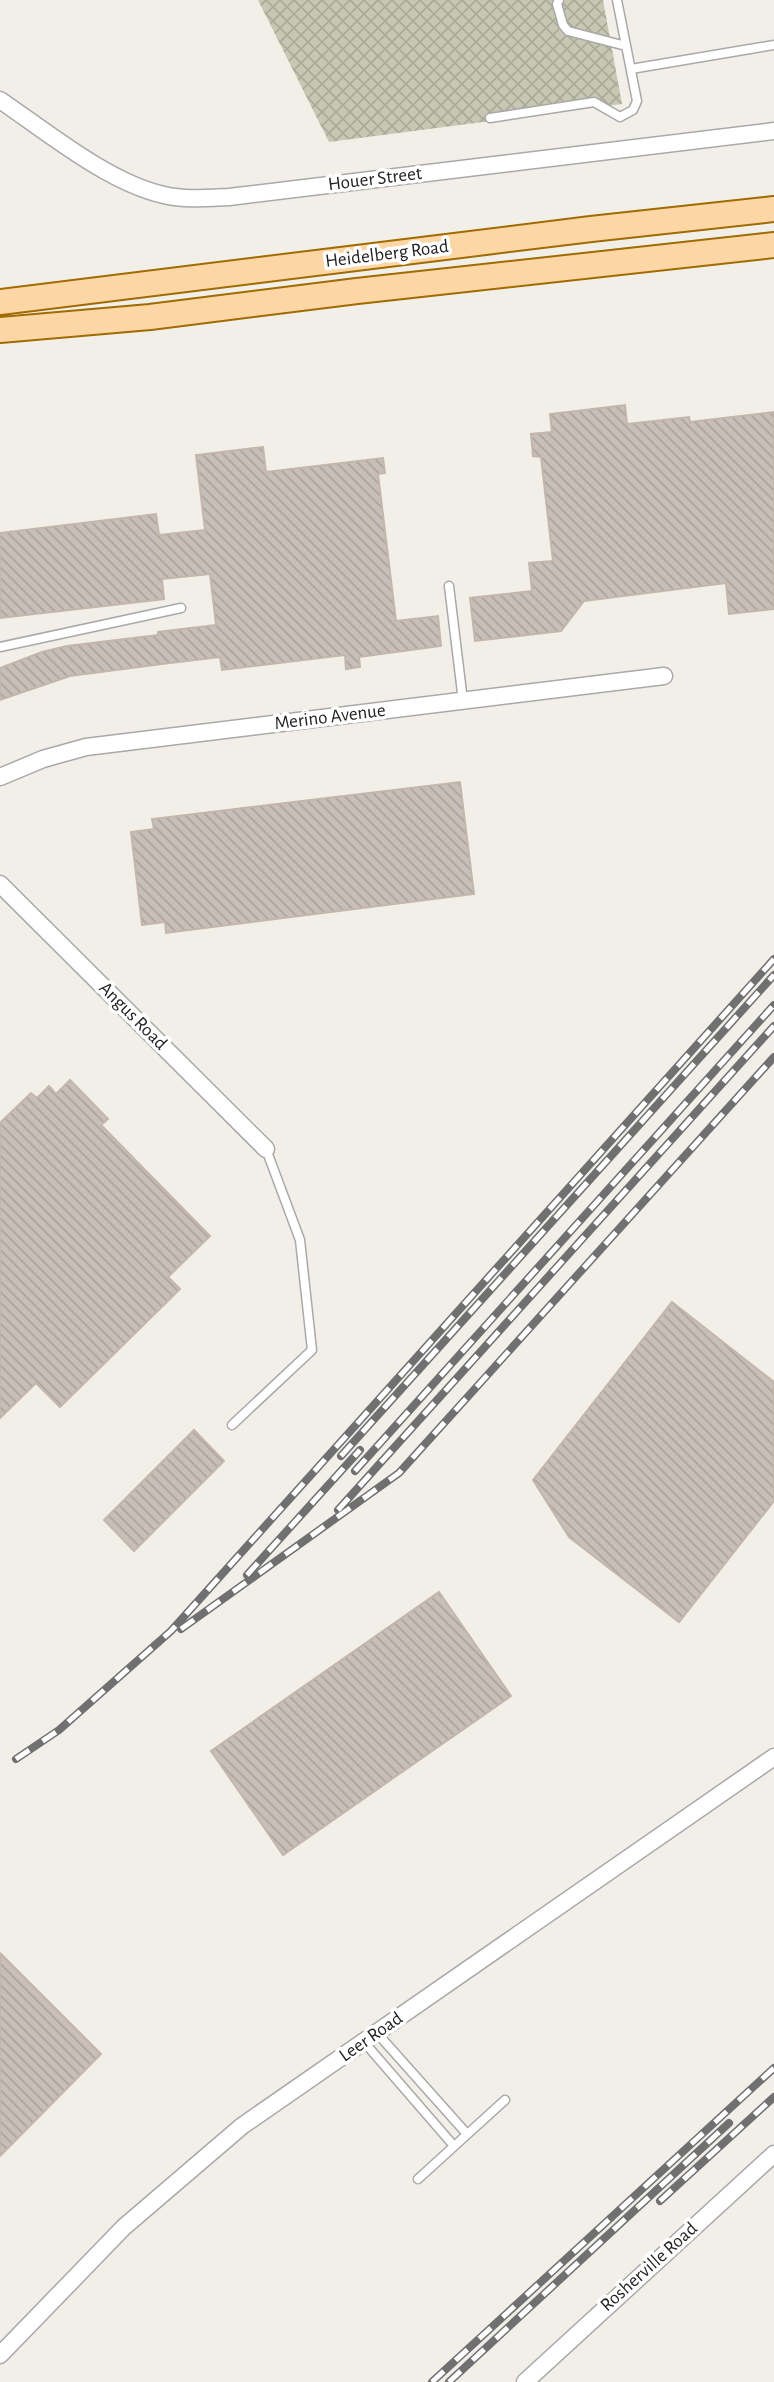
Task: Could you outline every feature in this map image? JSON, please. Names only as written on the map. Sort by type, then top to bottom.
[{"type":"main road","name":"Heidelberg Road","points":[[0,302],[774,209]]},
{"type":"main road","name":"Heidelberg Road","points":[[0,330],[150,317],[357,291],[774,245]]},
{"type":"street","name":"Houer Street","points":[[0,100],[118,178],[142,190],[167,196],[196,198],[242,195],[774,131]]},
{"type":"street","name":"Merino Avenue","points":[[0,777],[86,747],[664,676]]},
{"type":"street","name":"Angus Road","points":[[0,884],[266,1149]]},
{"type":"street","name":"Leer Road","points":[[0,2355],[124,2227],[242,2126],[774,1757]]},
{"type":"street","name":"Rosherville Road","points":[[525,2382],[774,2154]]},
{"type":"lane","points":[[559,0],[557,4],[563,25],[568,31],[626,46]]},
{"type":"lane","points":[[490,118],[594,102],[620,117],[633,110],[636,101],[617,0]]},
{"type":"lane","points":[[631,69],[774,45]]},
{"type":"lane","points":[[449,586],[463,701]]},
{"type":"lane","points":[[0,647],[181,608]]},
{"type":"lane","points":[[232,1424],[312,1350],[300,1240],[266,1149]]},
{"type":"lane","points":[[371,2038],[467,2134]]},
{"type":"lane","points":[[371,2038],[454,2146]]},
{"type":"lane","points":[[418,2179],[505,2100]]},
{"type":"shaded area","points":[[258,0],[603,0],[622,104],[329,142]]},
{"type":"building","points":[[625,405],[627,424],[689,417],[690,422],[774,412],[774,609],[729,614],[726,583],[584,601],[561,631],[475,641],[470,598],[532,591],[529,563],[553,561],[541,457],[533,456],[531,434],[552,432],[550,414]]},
{"type":"building","points":[[263,447],[266,472],[383,458],[385,473],[378,474],[396,621],[438,616],[441,646],[359,657],[360,667],[346,669],[345,655],[222,670],[220,657],[162,664],[70,676],[0,700],[0,668],[42,652],[216,625],[210,574],[162,579],[164,599],[0,618],[0,533],[156,514],[159,535],[205,530],[196,455]]},
{"type":"building","points":[[460,782],[474,894],[166,933],[165,922],[142,925],[131,832],[154,829],[152,819]]},
{"type":"building","points":[[70,1080],[108,1119],[101,1125],[210,1236],[168,1277],[180,1289],[60,1407],[36,1383],[0,1418],[0,1123],[31,1093],[37,1098],[49,1086],[56,1094]]},
{"type":"building","points":[[672,1302],[774,1382],[774,1501],[679,1622],[569,1537],[533,1480]]},
{"type":"building","points":[[194,1430],[224,1461],[134,1551],[104,1520]]},
{"type":"building","points":[[439,1592],[511,1696],[283,1855],[211,1751]]},
{"type":"building","points":[[0,1953],[101,2054],[0,2156]]},
{"type":"railway","points":[[16,1759],[59,1730],[171,1631],[774,959]]},
{"type":"railway","points":[[341,1456],[774,975]]},
{"type":"railway","points":[[355,1471],[774,1005]]},
{"type":"railway","points":[[338,1510],[774,1026]]},
{"type":"railway","points":[[181,1629],[399,1473],[774,1057]]},
{"type":"railway","points":[[247,1575],[360,1450]]},
{"type":"railway","points":[[432,2382],[774,2068]]},
{"type":"railway","points":[[660,2201],[774,2097]]},
{"type":"railway","points":[[449,2382],[729,2123]]}]
